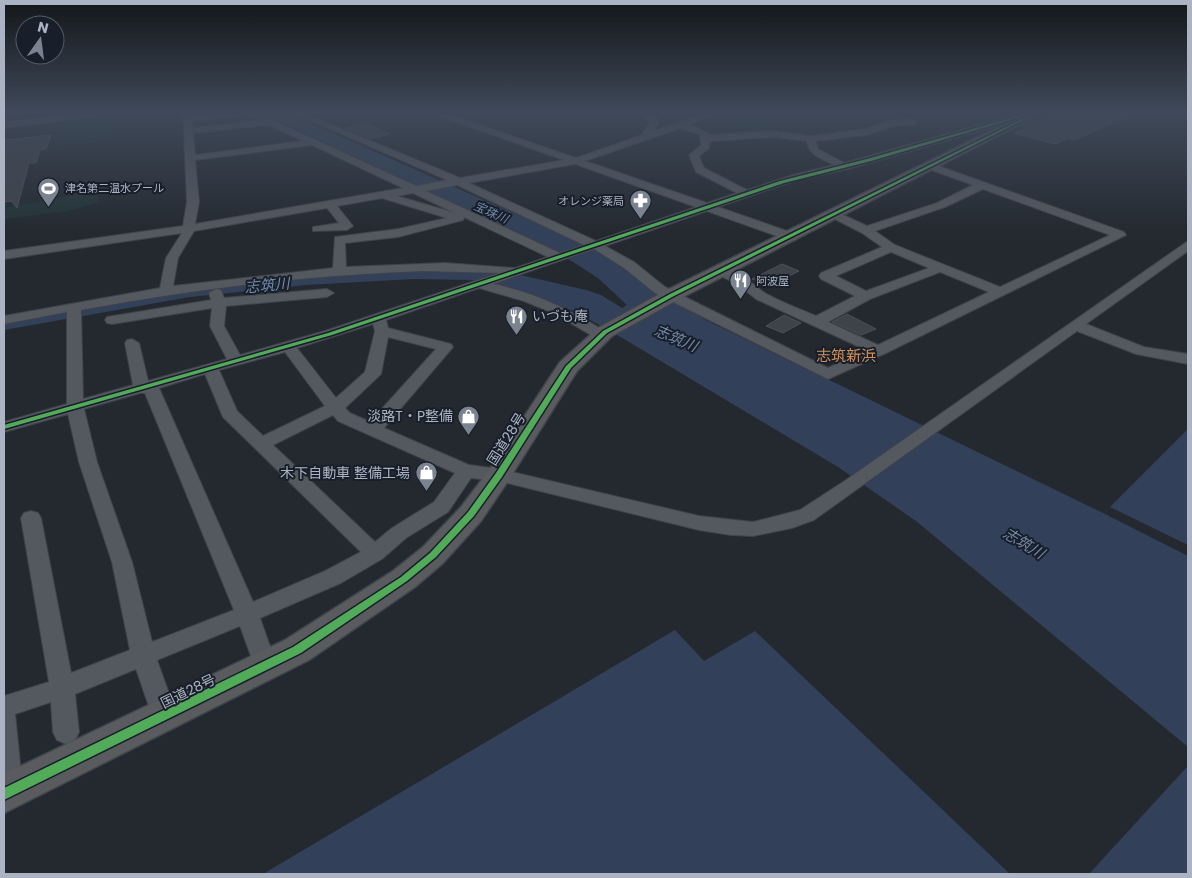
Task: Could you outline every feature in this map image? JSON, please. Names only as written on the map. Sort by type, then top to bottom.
[{"type":"highway","name":"国道28号","points":[[6,793],[265,666],[320,636],[404,579],[455,532],[499,475],[568,367],[603,334],[671,296],[792,237],[930,166],[951,153]]},
{"type":"street","points":[[166,290],[172,258],[188,235],[193,202],[191,153]]},
{"type":"street","points":[[191,158],[230,153]]},
{"type":"street","points":[[339,153],[418,188],[559,257]]},
{"type":"street","points":[[389,153],[594,246],[629,265],[660,290],[828,374],[1120,235],[930,166]]},
{"type":"street","points":[[556,153],[792,237]]},
{"type":"street","points":[[4,255],[188,229],[576,160],[597,153]]},
{"type":"street","points":[[696,153],[694,154],[700,170],[720,183],[747,194]]},
{"type":"street","points":[[819,153],[844,167]]},
{"type":"street","points":[[4,428],[289,347],[380,325],[480,284],[798,177],[902,153]]},
{"type":"street","points":[[866,230],[941,205],[982,185]]},
{"type":"street","points":[[380,195],[486,226],[492,224]]},
{"type":"street","points":[[317,229],[347,226],[330,204]]},
{"type":"street","points":[[835,215],[866,230],[892,248],[1001,292]]},
{"type":"street","points":[[340,272],[339,240],[398,233],[459,218]]},
{"type":"street","points":[[289,347],[322,393],[344,417],[466,471],[499,475],[699,523],[746,528],[773,526],[807,515],[854,484],[1188,245]]},
{"type":"street","points":[[865,296],[826,276],[892,248]]},
{"type":"street","points":[[112,320],[218,293],[340,272],[439,266],[516,272]]},
{"type":"street","points":[[816,322],[865,296],[940,268]]},
{"type":"street","points":[[722,271],[742,281],[761,296],[879,351]]},
{"type":"street","points":[[480,284],[511,291],[542,302],[568,313],[603,334]]},
{"type":"street","points":[[5,322],[166,290],[218,293],[327,293]]},
{"type":"street","points":[[218,293],[220,312],[218,326],[236,362]]},
{"type":"street","points":[[74,307],[75,407],[88,462],[122,562],[143,655],[164,716]]},
{"type":"street","points":[[262,444],[335,408],[373,374],[380,325]]},
{"type":"street","points":[[373,430],[446,347],[380,325]]},
{"type":"street","points":[[1075,325],[1142,351],[1188,359]]},
{"type":"street","points":[[132,343],[146,387],[247,614],[265,666]]},
{"type":"street","points":[[211,369],[229,413],[375,554]]},
{"type":"street","points":[[4,707],[62,688],[247,614],[333,577],[375,554],[399,533],[441,508],[466,471]]},
{"type":"street","points":[[31,518],[62,688],[66,732]]},
{"type":"street","points":[[4,718],[6,793]]},
{"type":"shaded area","name":"津名第二温水プール","points":[[77,194],[96,196],[99,198],[95,200],[99,200],[96,203],[67,211],[4,219],[4,208]]},
{"type":"water","points":[[347,153],[378,153],[595,249],[622,263],[657,290],[706,320],[1105,514],[1188,429],[1188,747],[916,521],[838,467],[576,312],[529,294],[473,280],[413,279],[306,285],[190,297],[4,330],[4,321],[167,291],[302,276],[466,268],[516,274],[586,290],[601,295],[622,308],[627,305],[598,278],[559,253]]},
{"type":"water","points":[[675,630],[704,661],[755,631],[1010,874],[263,874]]},
{"type":"water","points":[[1188,766],[1188,874],[1089,874],[1186,768]]},
{"type":"pier","points":[[1110,507],[1188,545],[1188,556],[1105,514]]},
{"type":"building","points":[[4,153],[39,153],[36,163],[29,163],[17,208],[11,201],[4,202]]},
{"type":"building","points":[[782,264],[799,271],[769,286],[752,279]]},
{"type":"building","points":[[847,314],[876,329],[861,335],[832,322]]},
{"type":"building","points":[[784,315],[801,323],[783,333],[766,326]]},
{"type":"cycle path","points":[[4,427],[330,334],[782,182],[894,153]]},
{"type":"cycle path","points":[[4,794],[297,650],[404,579],[433,555],[471,514],[499,475],[568,367],[605,332],[672,295],[956,153]]},
{"type":"place","name":"津名第二温水プール","points":[[49,207]]},
{"type":"place","name":"オレンジ薬局","points":[[640,220]]},
{"type":"place","name":"阿波屋","points":[[740,300]]},
{"type":"place","name":"いづも庵","points":[[516,335]]},
{"type":"place","name":"淡路T・P整備","points":[[469,435]]},
{"type":"place","name":"木下自動車 整備工場","points":[[426,492]]},
{"type":"district","name":"志筑新浜","points":[[846,355]]},
{"type":"water label","name":"宝珠川","points":[[491,212]]},
{"type":"water label","name":"志筑川","points":[[267,285]]},
{"type":"water label","name":"志筑川","points":[[676,338]]},
{"type":"water label","name":"志筑川","points":[[1024,543]]}]
